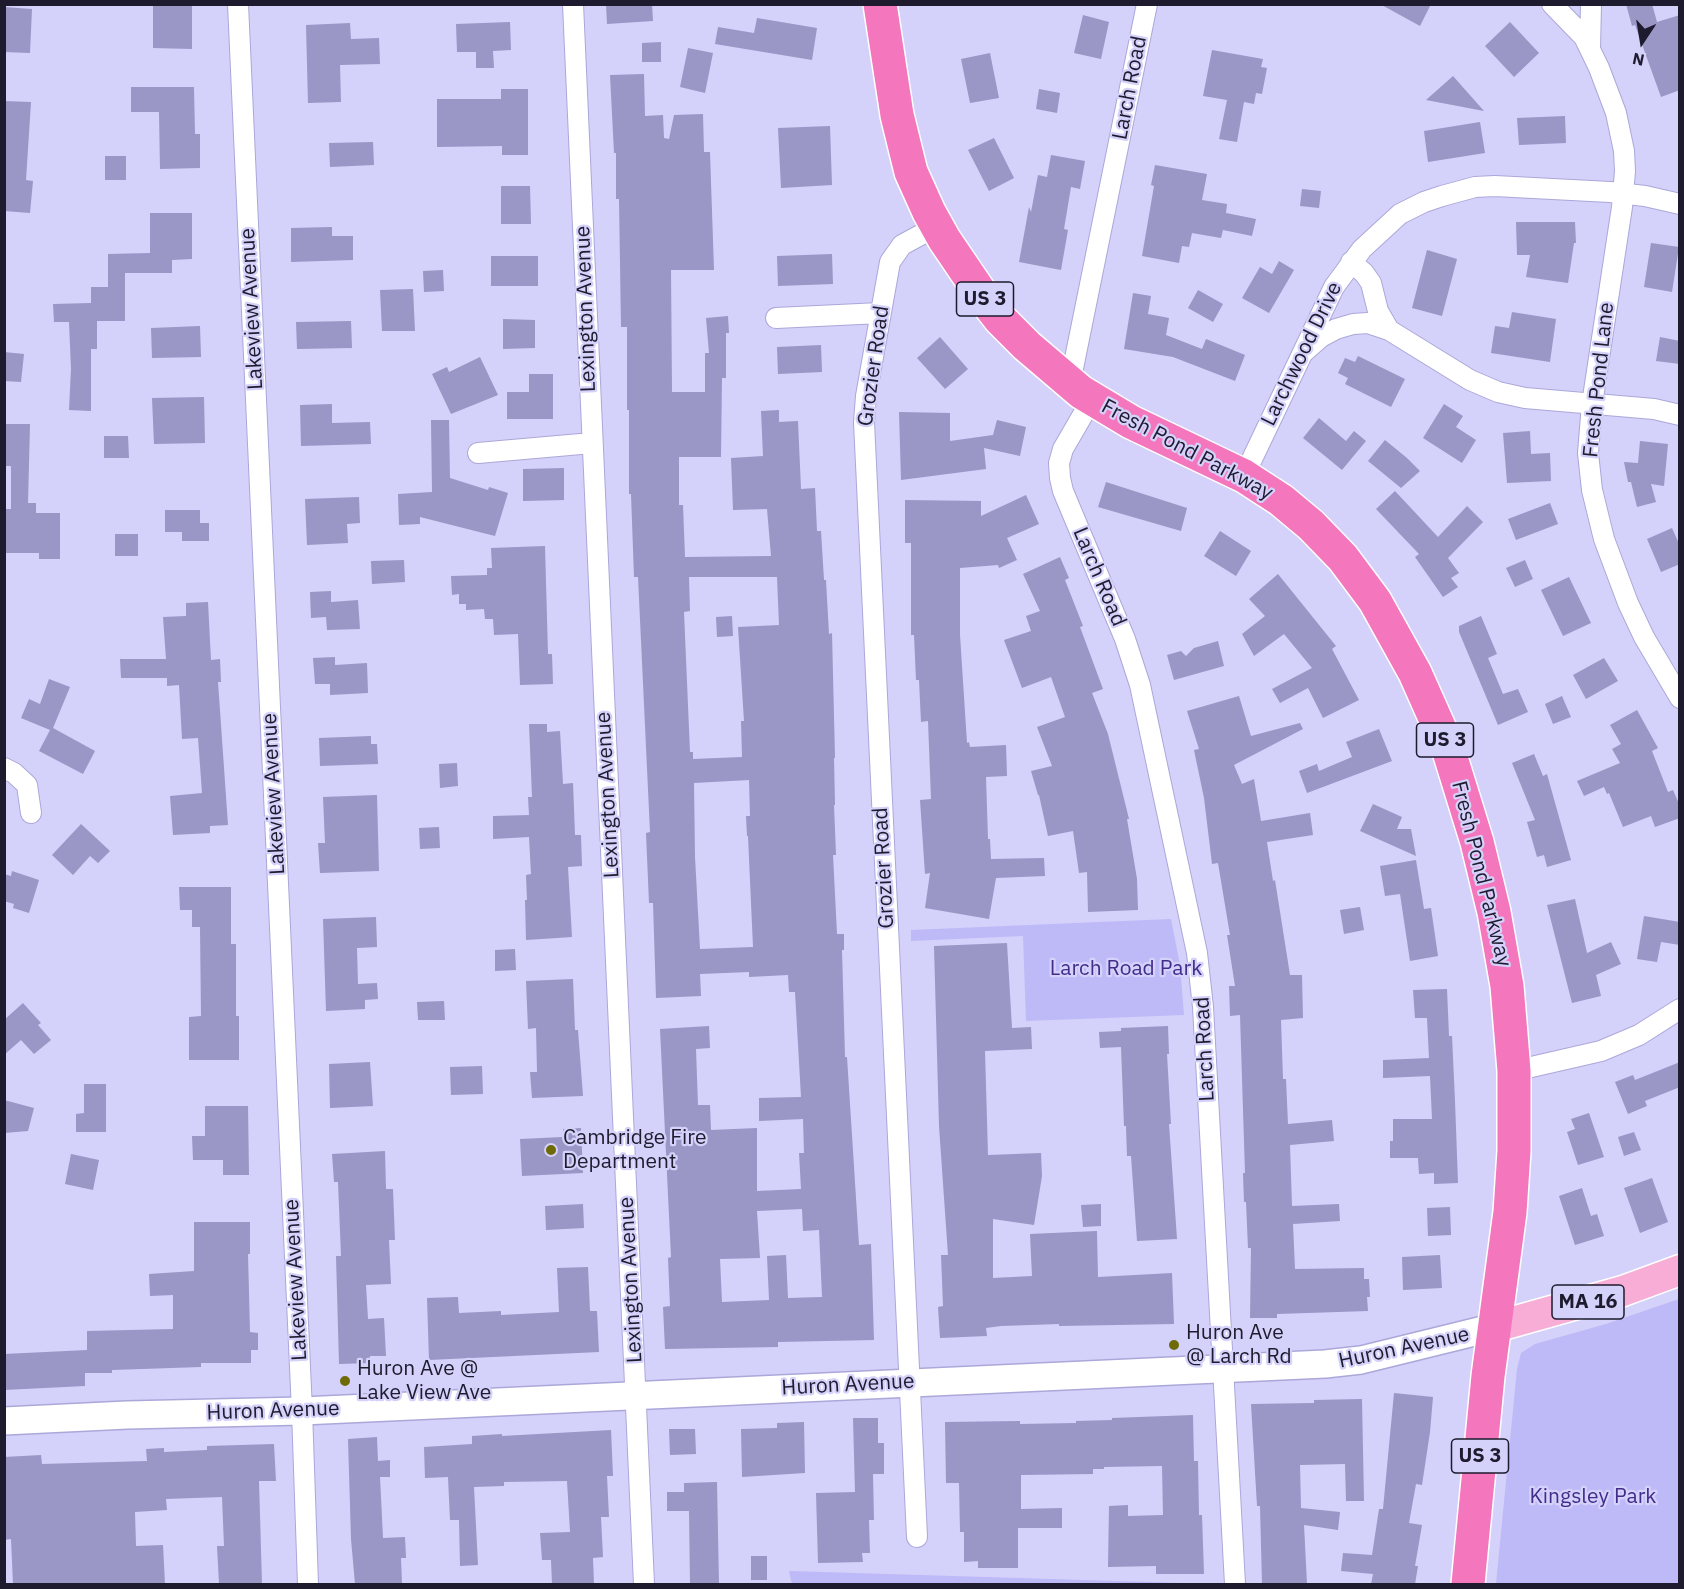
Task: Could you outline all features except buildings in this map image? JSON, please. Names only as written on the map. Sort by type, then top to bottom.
[{"type":"highway","name":"Fresh Pond Parkway","points":[[880,4],[893,97],[911,172],[937,226],[973,283],[1000,319],[1027,346],[1081,391],[1131,422],[1244,476],[1301,516],[1343,558],[1379,607],[1423,690],[1454,765],[1490,893],[1507,986],[1514,1071],[1512,1192],[1488,1376],[1468,1584]]},
{"type":"main road","name":"Huron Avenue","points":[[1495,1327],[1623,1291],[1680,1269]]},
{"type":"street","name":"Lakeview Avenue","points":[[238,4],[308,1584]]},
{"type":"street","name":"Lexington Avenue","points":[[573,4],[644,1584]]},
{"type":"street","name":"Larch Road","points":[[1147,4],[1081,391],[1059,463],[1064,491],[1125,639],[1140,685],[1197,953],[1203,1007],[1235,1584]]},
{"type":"street","name":"Fresh Pond Lane","points":[[1552,4],[1584,37],[1605,80],[1619,122],[1624,151],[1623,193],[1592,404],[1589,465],[1600,526],[1634,615],[1680,698]]},
{"type":"street","name":"Fresh Pond Lane","points":[[1590,50],[1591,4]]},
{"type":"street","name":"Larchwood Drive","points":[[1244,476],[1329,296],[1351,262],[1371,239],[1400,214],[1424,202],[1453,193],[1475,188],[1515,185],[1623,193],[1680,204]]},
{"type":"street","name":"Grozier Road","points":[[917,1537],[864,422],[880,313],[893,256],[902,245],[937,226]]},
{"type":"street","points":[[1351,262],[1364,273],[1371,283],[1378,311],[1389,330]]},
{"type":"street","points":[[776,318],[880,313]]},
{"type":"street","points":[[1300,356],[1321,337],[1344,325],[1368,323],[1389,330],[1470,380],[1498,392],[1525,398],[1654,410],[1680,415]]},
{"type":"street","points":[[478,453],[592,443]]},
{"type":"street","points":[[4,768],[14,773],[27,785],[31,813]]},
{"type":"street","points":[[1514,1071],[1608,1048],[1639,1035],[1680,1009]]},
{"type":"street","name":"Huron Avenue","points":[[4,1421],[636,1396],[1343,1363],[1495,1327]]},
{"type":"green space","name":"Larch Road Park","points":[[1171,919],[1180,965],[1184,1015],[1026,1021],[1023,936],[911,941],[911,930]]},
{"type":"green space","name":"Kingsley Park","points":[[1679,1299],[1679,1584],[1496,1584],[1517,1369],[1521,1353],[1535,1344],[1606,1324]]},
{"type":"green space","points":[[789,1571],[1214,1584],[792,1584]]},
{"type":"place","name":"Cambridge Fire Department","points":[[551,1150]]},
{"type":"place","name":"Huron Ave @ Larch Rd","points":[[1174,1345]]},
{"type":"place","name":"Huron Ave @ Lake View Ave","points":[[345,1381]]}]
